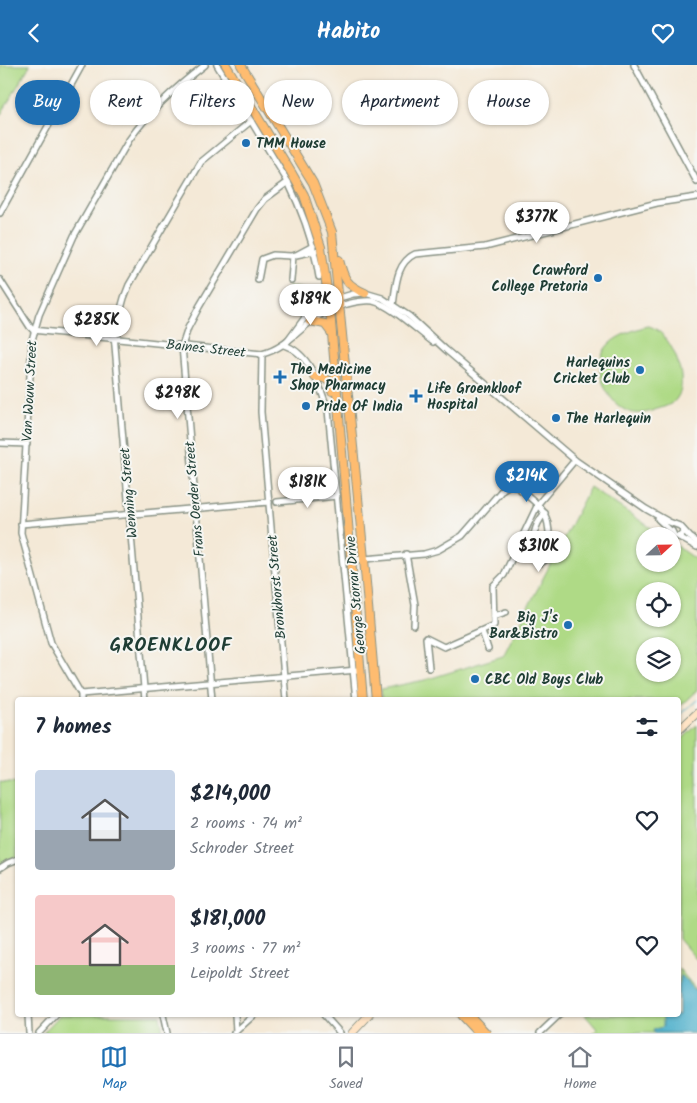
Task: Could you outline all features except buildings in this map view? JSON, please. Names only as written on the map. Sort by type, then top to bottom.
[{"type":"main road","name":"George Storrar Drive","points":[[226,65],[292,172],[306,201],[321,247],[330,310],[352,560],[357,670],[362,697]]},
{"type":"main road","name":"George Storrar Drive","points":[[243,66],[318,191],[332,231],[376,697]]},
{"type":"main road","points":[[332,231],[344,277],[352,287],[365,293]]},
{"type":"main road","points":[[310,321],[325,324],[331,332]]},
{"type":"main road","points":[[315,377],[325,377],[330,381],[334,407],[338,415]]},
{"type":"main road","points":[[357,670],[369,661],[366,631],[369,621]]},
{"type":"main road","points":[[357,670],[369,671],[373,676]]},
{"type":"main road","points":[[681,728],[697,713]]},
{"type":"main road","points":[[352,1033],[367,1017]]},
{"type":"main road","points":[[463,1017],[478,1033]]},
{"type":"main road","points":[[472,1017],[486,1033]]},
{"type":"street","points":[[0,213],[82,65]]},
{"type":"street","name":"Van Wouw Street","points":[[81,697],[50,643],[22,544],[21,524],[33,330],[74,236],[129,140],[166,96],[205,65]]},
{"type":"street","points":[[217,65],[226,80]]},
{"type":"street","points":[[634,65],[697,182]]},
{"type":"street","points":[[231,73],[243,66]]},
{"type":"street","name":"Wenning Street","points":[[144,697],[113,339],[119,312],[129,285],[201,162],[246,125]]},
{"type":"street","points":[[253,125],[288,182],[303,214],[314,248],[318,277]]},
{"type":"street","name":"Frans Oerder Street","points":[[212,697],[182,346],[188,328],[199,307],[257,209],[265,199],[288,182]]},
{"type":"street","points":[[394,312],[393,304],[402,265],[409,258],[417,254],[485,247],[659,203],[697,197]]},
{"type":"street","points":[[258,280],[262,259],[273,255],[295,255],[314,248]]},
{"type":"street","points":[[291,280],[295,255]]},
{"type":"street","points":[[0,280],[33,330]]},
{"type":"street","points":[[381,297],[396,289]]},
{"type":"street","points":[[340,302],[365,293],[381,297],[419,325],[446,351]]},
{"type":"street","points":[[285,343],[306,316],[329,301],[369,301],[385,306],[446,351],[575,460],[665,521],[680,525],[697,542]]},
{"type":"street","name":"Baines Street","points":[[33,330],[262,354],[273,351],[310,321],[340,302]]},
{"type":"street","points":[[385,306],[393,304]]},
{"type":"street","name":"George Storrar Drive","points":[[285,343],[294,349],[308,365],[315,377],[328,411],[357,670],[356,697]]},
{"type":"street","name":"Bronkhorst Street","points":[[262,354],[261,412],[286,697]]},
{"type":"street","points":[[0,443],[27,444]]},
{"type":"street","points":[[429,668],[426,638],[444,647],[494,625],[494,586],[502,578],[538,504],[575,460]]},
{"type":"street","points":[[352,560],[433,552],[457,540],[508,485],[515,486],[538,504],[545,513],[548,521],[550,557],[541,563],[534,559],[532,537],[540,517],[545,513]]},
{"type":"street","points":[[277,502],[337,497]]},
{"type":"street","points":[[21,524],[269,502]]},
{"type":"street","points":[[646,509],[666,527]]},
{"type":"street","points":[[681,535],[683,530]]},
{"type":"street","points":[[681,538],[697,547]]},
{"type":"street","points":[[406,554],[415,605],[414,625]]},
{"type":"street","points":[[494,616],[506,612]]},
{"type":"street","points":[[482,631],[488,649]]},
{"type":"street","points":[[81,697],[143,688],[357,670]]},
{"type":"street","points":[[0,868],[15,860]]},
{"type":"street","points":[[28,1017],[29,1033]]},
{"type":"street","points":[[39,1033],[54,1017]]},
{"type":"street","points":[[164,1017],[167,1033]]},
{"type":"street","points":[[235,1017],[235,1032]]},
{"type":"street","points":[[235,1032],[252,1017]]},
{"type":"street","points":[[326,1017],[340,1033]]},
{"type":"street","points":[[540,1033],[557,1017]]},
{"type":"green space","points":[[0,65],[30,65],[21,80],[15,80],[15,90],[0,116]]},
{"type":"green space","points":[[288,286],[308,290],[307,301],[286,298]]},
{"type":"green space","name":"Harlequins Cricket Club","points":[[647,326],[663,335],[670,344],[679,368],[681,390],[675,400],[663,407],[647,412],[628,412],[611,398],[606,389],[600,370],[601,361],[603,352],[609,344],[626,333]]},
{"type":"green space","points":[[590,487],[650,527],[636,527],[636,573],[681,573],[681,549],[697,560],[697,690],[681,705],[681,697],[382,697],[381,689],[425,680],[503,656]]},
{"type":"green space","points":[[697,725],[697,960],[681,941],[681,740]]},
{"type":"green space","points":[[0,782],[15,784],[15,859],[7,861],[0,873]]},
{"type":"green space","points":[[681,971],[697,988],[697,1033],[593,1033],[597,1029],[587,1017],[681,1017]]},
{"type":"green space","points":[[58,1017],[160,1017],[163,1033],[43,1033]]},
{"type":"water","points":[[681,975],[697,992],[697,1033],[653,1032],[654,1029],[663,1027],[663,1017],[681,1017]]},
{"type":"waterway","points":[[681,714],[697,700]]},
{"type":"place","name":"TMM House","points":[[246,143]]},
{"type":"place","name":"Crawford College Pretoria","points":[[598,278]]},
{"type":"place","name":"Harlequins Cricket Club","points":[[640,370]]},
{"type":"place","name":"The Medicine Shop Pharmacy","points":[[280,377]]},
{"type":"place","name":"Life Groenkloof Hospital","points":[[416,396]]},
{"type":"place","name":"Pride Of India","points":[[306,406]]},
{"type":"place","name":"The Harlequin","points":[[556,418]]},
{"type":"place","name":"Big J's Bar&Bistro","points":[[568,625]]},
{"type":"place","name":"CBC Old Boys Club","points":[[475,679]]},
{"type":"district","name":"GROENKLOOF","points":[[171,644]]}]
